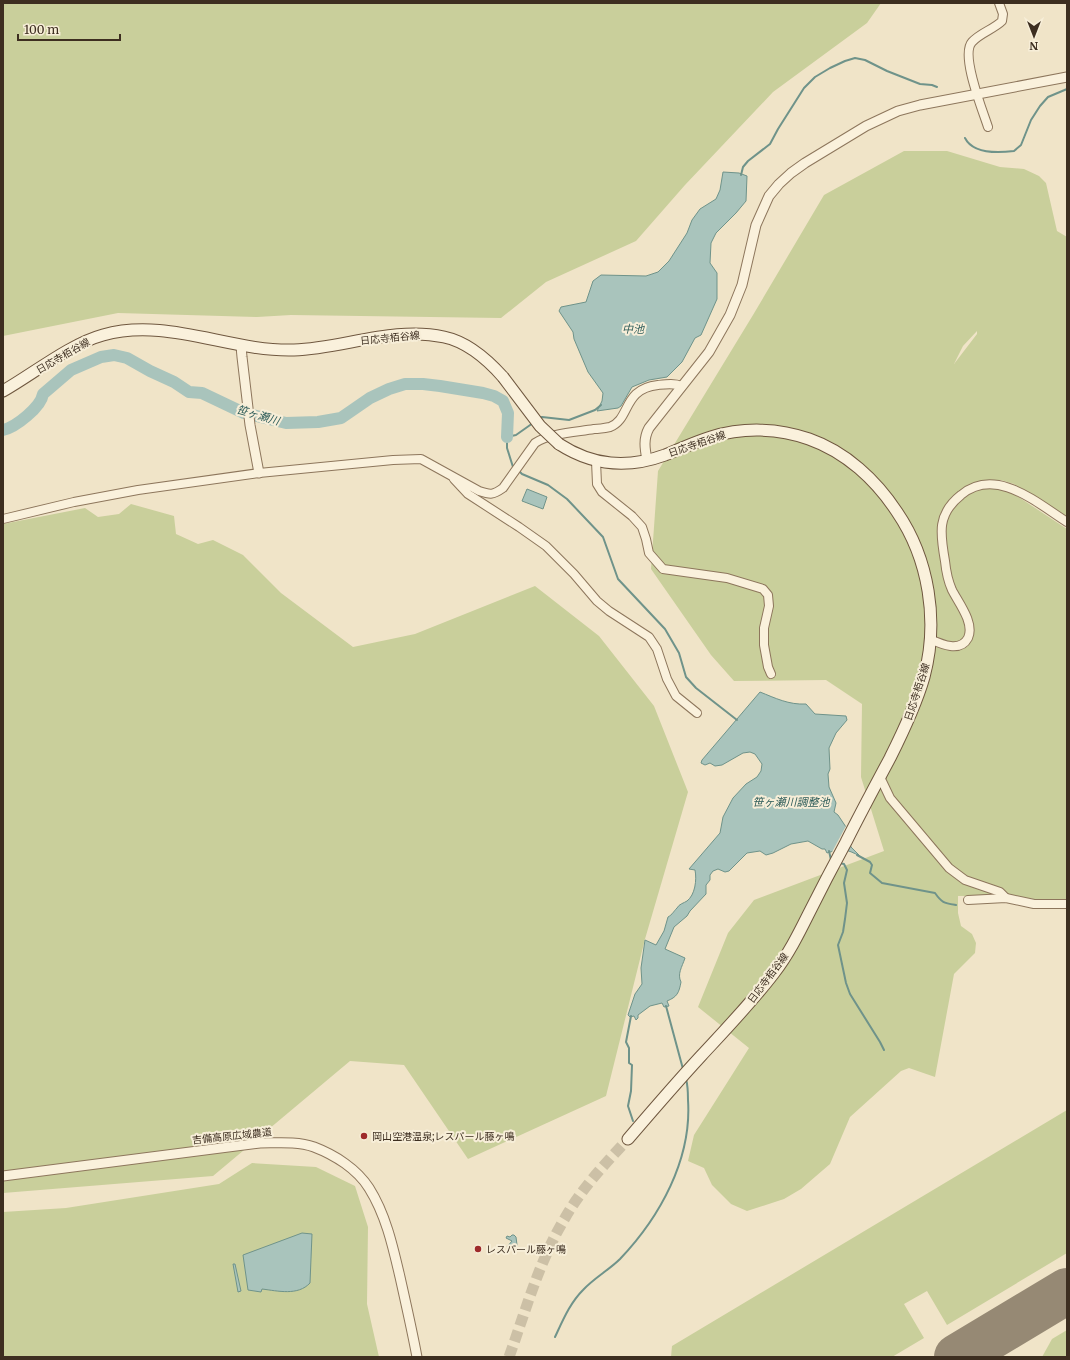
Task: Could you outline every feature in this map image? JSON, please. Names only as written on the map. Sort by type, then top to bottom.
[{"type":"main road","name":"日応寺栢谷線","points":[[3,391],[81,344],[102,335],[129,330],[171,331],[242,346],[294,350],[317,348],[406,334],[433,335],[446,337],[472,349],[491,364],[503,377],[540,426],[560,444],[579,455],[596,461],[631,464],[648,460],[713,437],[738,431],[773,431],[810,439],[842,455],[878,485],[892,504],[911,536],[924,570],[928,588],[931,622],[930,639],[924,676],[916,701],[906,725],[796,937],[771,977],[628,1139]]},
{"type":"street","points":[[988,127],[971,75],[969,50],[971,42],[1002,21],[1003,14],[999,3]]},
{"type":"street","points":[[648,460],[645,446],[645,435],[719,337],[742,285],[756,225],[769,196],[779,184],[805,163],[880,118],[920,104],[1067,77]]},
{"type":"street","points":[[242,346],[250,425],[258,473]]},
{"type":"street","points":[[3,519],[74,502],[138,490],[258,473],[420,459],[479,491],[489,494],[503,488],[540,440],[559,435],[609,427],[619,420],[635,394],[642,389],[674,384],[682,386]]},
{"type":"street","points":[[596,461],[597,484],[602,492],[632,516],[642,527],[649,553],[663,569],[727,578],[763,589],[768,595],[769,606],[764,628],[764,645],[768,667],[771,674]]},
{"type":"street","points":[[448,473],[468,494],[546,546],[574,574],[596,600],[609,611],[649,637],[657,649],[667,679],[676,696],[697,713]]},
{"type":"street","points":[[930,639],[947,646],[955,647],[963,643],[968,637],[969,629],[967,619],[952,590],[941,541],[940,528],[943,517],[954,500],[964,492],[975,487],[987,484],[996,484],[1011,487],[1067,522]]},
{"type":"street","points":[[880,776],[890,798],[949,868],[965,880],[1000,892],[1006,898]]},
{"type":"street","points":[[968,900],[1006,898],[1034,904],[1067,904]]},
{"type":"street","name":"吉備高原広域農道","points":[[3,1176],[260,1143],[289,1143],[313,1146],[341,1161],[356,1174],[368,1187],[378,1206],[392,1244],[417,1357]]},
{"type":"green space","points":[[3,3],[881,3],[867,23],[773,92],[685,185],[636,241],[546,282],[501,318],[291,315],[257,317],[118,313],[3,336]]},
{"type":"green space","points":[[904,151],[947,151],[1000,167],[1024,169],[1039,176],[1046,183],[1057,231],[1067,237],[1067,518],[1053,511],[1014,484],[1001,480],[985,481],[1017,496],[1067,529],[1067,899],[1033,899],[1017,896],[958,896],[958,913],[961,926],[972,934],[976,943],[975,953],[954,974],[935,1077],[909,1068],[901,1071],[850,1117],[830,1164],[801,1189],[784,1199],[747,1211],[731,1204],[712,1185],[704,1168],[688,1161],[694,1135],[749,1048],[698,1007],[728,933],[754,900],[884,851],[861,777],[862,704],[826,680],[734,681],[711,655],[651,569],[658,471],[824,195]],"holes":[[[977,331],[977,334],[954,364],[963,346]]]},
{"type":"green space","points":[[131,504],[174,516],[176,534],[198,544],[213,540],[243,555],[281,593],[353,647],[415,634],[535,586],[599,636],[654,706],[688,792],[645,939],[606,1096],[468,1159],[404,1065],[350,1061],[213,1176],[3,1193],[3,524],[85,508],[98,517],[119,514]]},
{"type":"green space","points":[[1067,1110],[1067,1253],[947,1325],[927,1291],[904,1304],[924,1338],[892,1357],[671,1357],[672,1346]]},
{"type":"green space","points":[[252,1163],[316,1167],[355,1186],[368,1227],[367,1304],[379,1357],[3,1357],[3,1212],[66,1208],[219,1184]]},
{"type":"green space","points":[[1067,1330],[1067,1357],[1042,1357],[1052,1339]]},
{"type":"water","name":"中池","points":[[723,172],[739,173],[747,176],[746,201],[716,233],[711,243],[710,263],[717,273],[717,299],[701,335],[695,338],[682,362],[667,377],[649,380],[632,387],[621,406],[618,408],[597,411],[602,401],[603,393],[588,372],[574,339],[573,332],[559,311],[561,307],[586,302],[593,281],[601,275],[646,276],[658,272],[669,261],[687,233],[692,220],[700,209],[716,199],[720,190]]},
{"type":"water","points":[[527,489],[547,497],[543,509],[522,501]]},
{"type":"water","name":"笹ヶ瀬川調整池","points":[[760,692],[788,702],[806,704],[815,714],[846,716],[847,720],[836,733],[829,748],[829,787],[836,803],[834,812],[838,815],[846,827],[851,847],[860,856],[844,850],[837,850],[827,853],[825,849],[822,849],[808,841],[791,844],[766,855],[760,851],[747,853],[729,871],[725,872],[718,869],[713,871],[710,875],[710,880],[706,885],[706,894],[687,916],[674,927],[665,949],[685,958],[681,967],[681,982],[678,992],[673,998],[667,1001],[669,1006],[664,1007],[662,1003],[650,1006],[638,1015],[636,1020],[634,1016],[630,1017],[628,1015],[635,994],[642,984],[641,968],[645,940],[656,945],[664,931],[668,917],[692,895],[696,878],[695,870],[689,869],[720,833],[723,817],[733,798],[746,784],[757,777],[761,771],[762,764],[755,754],[750,752],[743,753],[722,765],[715,766],[710,763],[705,765],[701,763],[702,760]]},
{"type":"water","points":[[302,1233],[312,1234],[310,1283],[300,1290],[288,1292],[262,1289],[261,1292],[248,1290],[243,1255]]},
{"type":"water","points":[[512,1235],[516,1237],[517,1245],[516,1247],[512,1246],[510,1249],[507,1247],[512,1241],[506,1238],[507,1236],[510,1237]]},
{"type":"water","points":[[233,1264],[235,1264],[241,1291],[238,1292]]},
{"type":"pier","points":[[847,824],[848,827],[838,852],[831,854]]},
{"type":"waterway","points":[[741,175],[743,167],[748,161],[770,144],[804,88],[815,77],[845,61],[855,58],[865,60],[887,71],[920,84],[937,87]]},
{"type":"waterway","points":[[965,138],[969,143],[980,150],[994,152],[1014,151],[1021,145],[1031,120],[1040,106],[1048,97],[1067,89]]},
{"type":"waterway","name":"笹ヶ瀬川","points":[[3,430],[21,421],[27,416],[38,405],[43,394],[71,370],[101,357],[114,355],[127,358],[174,382],[189,392],[202,393],[244,413],[286,423],[318,422],[341,418],[370,398],[389,389],[405,384],[423,384],[483,393],[494,396],[503,401],[508,413],[507,437]]},
{"type":"waterway","points":[[538,419],[542,417],[569,420],[595,410],[601,405]]},
{"type":"waterway","name":"笹ヶ瀬川","points":[[515,469],[507,448],[507,437],[516,435],[533,423]]},
{"type":"waterway","points":[[519,471],[522,474],[548,485],[567,499],[603,537],[618,579],[665,629],[679,653],[686,677],[696,688],[737,720]]},
{"type":"waterway","points":[[829,851],[831,860]]},
{"type":"waterway","points":[[857,855],[870,862],[872,865],[870,873],[882,883],[935,893],[944,902],[956,905]]},
{"type":"waterway","points":[[839,863],[844,864],[847,870],[844,883],[847,903],[843,932],[838,945],[846,983],[850,994],[884,1050]]},
{"type":"waterway","points":[[666,1006],[683,1069]]},
{"type":"waterway","points":[[631,1016],[626,1042],[629,1048],[629,1063],[632,1065],[631,1091],[628,1106],[633,1121]]},
{"type":"waterway","points":[[555,1337],[567,1312],[578,1295],[620,1259],[635,1243],[660,1206],[679,1165],[685,1144],[688,1122],[688,1092],[686,1079]]},
{"type":"taxiway","points":[[987,1357],[996,1339],[1018,1321]]},
{"type":"runway","points":[[957,1357],[1067,1291]]},
{"type":"tunnel","points":[[509,1357],[540,1268],[556,1234],[586,1186],[628,1139]]},
{"type":"place","name":"岡山空港温泉;レスパール藤ヶ鳴","points":[[364,1136]]},
{"type":"place","name":"レスパール藤ヶ鳴","points":[[478,1249]]}]
